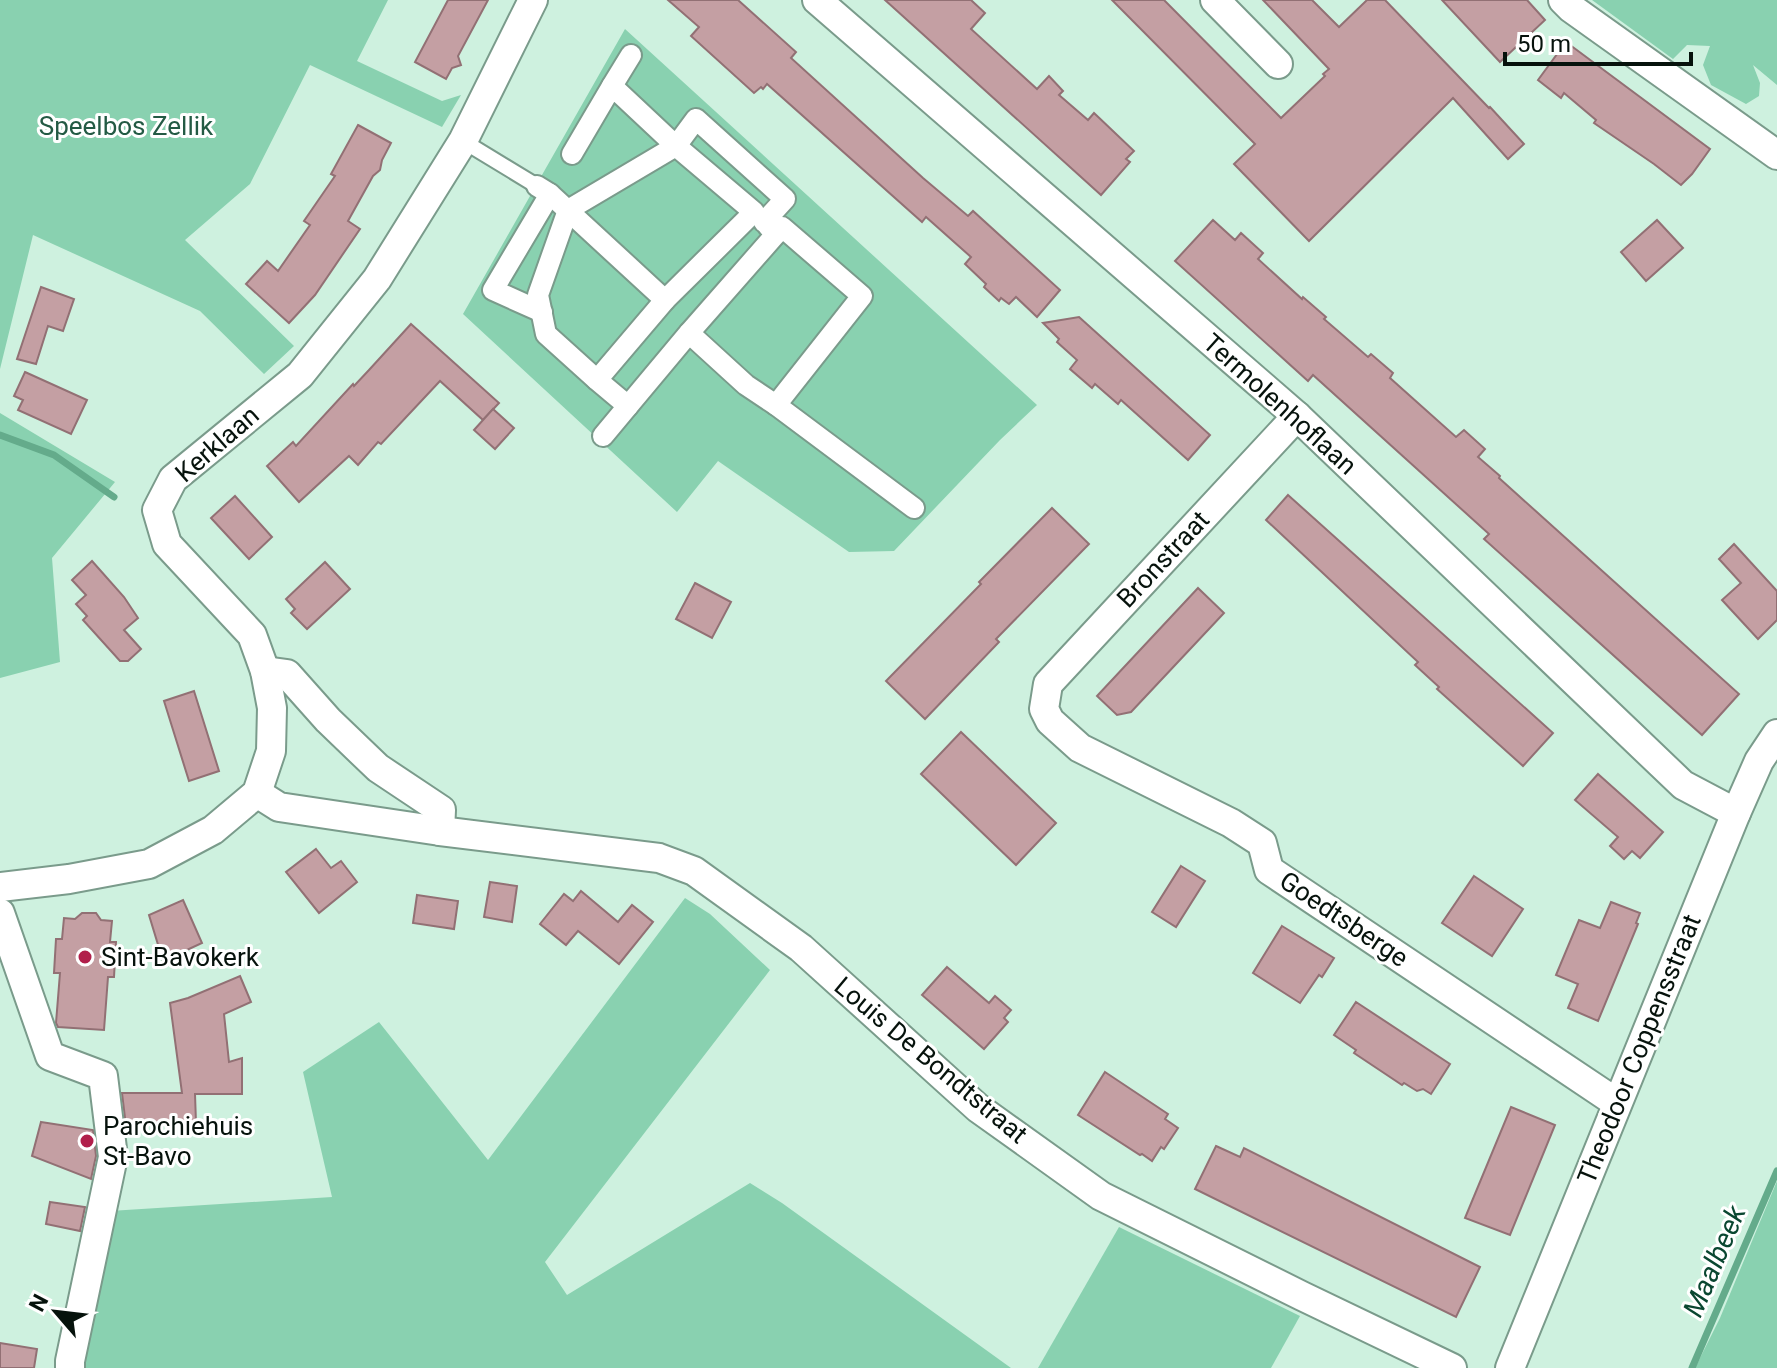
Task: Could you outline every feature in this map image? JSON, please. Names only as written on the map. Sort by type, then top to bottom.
[{"type":"street","name":"Kerklaan","points":[[257,793],[271,751],[272,708],[265,671],[252,635],[167,544],[157,510],[173,479],[300,375],[377,279],[463,141],[533,0]]},
{"type":"street","name":"Termolenhoflaan","points":[[817,0],[1297,416],[1683,785],[1736,813]]},
{"type":"street","points":[[1563,0],[1777,155]]},
{"type":"street","points":[[1222,2],[1278,64]]},
{"type":"street","points":[[572,154],[631,55]]},
{"type":"street","points":[[612,86],[765,223],[782,227],[862,296],[776,405]]},
{"type":"street","points":[[603,436],[689,333],[785,199],[696,119],[676,146],[568,210],[538,295],[546,334],[628,406]]},
{"type":"street","points":[[542,312],[493,290],[544,190],[665,300]]},
{"type":"street","points":[[597,380],[665,300],[765,223]]},
{"type":"street","points":[[689,333],[746,385],[914,508]]},
{"type":"street","name":"Bronstraat","points":[[1044,709],[1048,684],[1297,416]]},
{"type":"street","points":[[265,671],[287,674],[328,720],[378,768],[441,810],[440,831]]},
{"type":"street","name":"Goedtsberge","points":[[1044,709],[1050,721],[1080,748],[1231,823],[1262,843],[1269,870],[1617,1103]]},
{"type":"street","name":"Theodoor Coppensstraat","points":[[1510,1368],[1736,813],[1759,761],[1777,734]]},
{"type":"street","points":[[0,887],[69,879],[149,864],[213,830],[257,793]]},
{"type":"street","name":"Louis De Bondtstraat","points":[[257,793],[279,807],[659,858],[694,871],[801,948],[978,1108],[1101,1196],[1452,1368]]},
{"type":"street","points":[[0,913],[50,1056],[103,1076],[113,1157],[70,1368]]},
{"type":"lane","points":[[463,141],[544,190]]},
{"type":"green space","name":"Speelbos Zellik","points":[[0,0],[388,0],[357,61],[442,101],[461,95],[442,127],[310,65],[250,184],[185,240],[294,346],[264,374],[200,311],[33,235],[0,369]]},
{"type":"green space","points":[[1592,0],[1777,0],[1777,85],[1753,65],[1760,83],[1759,96],[1746,104],[1711,85],[1703,65],[1710,46],[1687,45],[1673,59]]},
{"type":"green space","points":[[625,29],[1037,405],[894,551],[849,552],[718,461],[677,512],[463,314]]},
{"type":"green space","points":[[0,413],[115,482],[52,558],[60,662],[0,678]]},
{"type":"green space","points":[[685,898],[710,914],[770,970],[545,1262],[567,1295],[750,1183],[1011,1368],[81,1368],[110,1211],[332,1197],[303,1072],[379,1022],[488,1160]]},
{"type":"green space","points":[[1777,1181],[1777,1368],[1695,1368],[1720,1318]]},
{"type":"green space","points":[[1119,1227],[1300,1316],[1271,1368],[1038,1368]]},
{"type":"building","points":[[448,0],[488,0],[458,56],[461,65],[452,68],[446,79],[415,62]]},
{"type":"building","points":[[668,0],[738,0],[796,52],[791,58],[923,178],[968,216],[973,211],[1060,290],[1037,317],[1016,297],[1009,304],[1001,298],[999,301],[965,264],[971,257],[926,217],[922,222],[767,84],[754,93],[691,36],[699,27]]},
{"type":"building","points":[[885,0],[971,0],[985,13],[971,29],[1037,89],[1049,76],[1063,91],[1059,95],[1088,120],[1094,113],[1134,151],[1126,159],[1130,162],[1101,195]]},
{"type":"building","points":[[1112,0],[1164,0],[1281,118],[1329,69],[1263,0],[1312,0],[1339,27],[1367,0],[1385,0],[1524,144],[1508,159],[1453,98],[1309,241],[1234,164],[1255,144]]},
{"type":"building","points":[[1442,0],[1527,0],[1545,20],[1500,62]]},
{"type":"building","points":[[1566,42],[1710,149],[1681,185],[1594,123],[1596,120],[1564,93],[1561,98],[1538,80]]},
{"type":"building","points":[[358,125],[391,143],[380,170],[373,176],[348,221],[360,229],[315,295],[289,323],[246,284],[267,261],[278,271],[310,225],[304,221],[335,176],[331,174]]},
{"type":"building","points":[[1213,220],[1235,240],[1241,233],[1263,253],[1258,259],[1368,357],[1371,354],[1393,373],[1390,378],[1456,437],[1464,430],[1485,449],[1478,457],[1499,478],[1739,694],[1702,735],[1484,539],[1489,534],[1313,375],[1308,381],[1175,261]]},
{"type":"building","points":[[1657,220],[1683,248],[1646,281],[1621,252]]},
{"type":"building","points":[[41,287],[74,299],[63,331],[48,326],[36,364],[17,359]]},
{"type":"building","points":[[1079,317],[1210,435],[1188,460],[1121,400],[1118,404],[1095,384],[1092,388],[1070,369],[1077,360],[1057,342],[1059,339],[1043,323]]},
{"type":"building","points":[[411,324],[499,403],[483,420],[440,381],[358,465],[349,456],[299,502],[267,466],[293,442],[296,446]]},
{"type":"building","points":[[25,372],[87,400],[71,434],[18,410],[23,400],[14,396]]},
{"type":"building","points":[[493,409],[514,428],[495,449],[474,430]]},
{"type":"building","points":[[1288,495],[1553,733],[1523,766],[1437,689],[1439,687],[1415,665],[1418,662],[1266,520]]},
{"type":"building","points":[[235,496],[272,537],[249,559],[211,518]]},
{"type":"building","points":[[1052,508],[1089,544],[996,639],[999,642],[925,719],[886,681]]},
{"type":"building","points":[[1734,544],[1777,591],[1777,620],[1758,639],[1722,600],[1741,583],[1719,559]]},
{"type":"building","points":[[92,561],[138,618],[124,630],[141,649],[128,661],[120,661],[83,620],[87,616],[76,604],[86,595],[72,580]]},
{"type":"building","points":[[325,562],[350,589],[307,629],[291,613],[295,609],[286,599]]},
{"type":"building","points":[[695,583],[731,602],[712,638],[676,619]]},
{"type":"building","points":[[1198,588],[1224,613],[1131,712],[1117,715],[1097,696]]},
{"type":"building","points":[[194,691],[219,771],[189,781],[164,701]]},
{"type":"building","points":[[961,732],[1056,823],[1016,865],[921,774]]},
{"type":"building","points":[[1598,774],[1663,832],[1640,858],[1632,851],[1624,859],[1610,846],[1618,837],[1575,800]]},
{"type":"building","points":[[316,849],[331,868],[341,861],[357,882],[319,913],[286,872]]},
{"type":"building","points":[[1181,866],[1205,881],[1176,927],[1152,912]]},
{"type":"building","points":[[1474,876],[1523,909],[1492,956],[1442,923]]},
{"type":"building","points":[[490,882],[517,886],[512,922],[484,917]]},
{"type":"building","points":[[581,891],[618,922],[632,905],[653,922],[619,964],[578,931],[566,945],[540,924],[564,894],[573,901]]},
{"type":"building","points":[[417,895],[458,901],[454,929],[413,923]]},
{"type":"building","points":[[183,900],[202,943],[163,961],[149,915]]},
{"type":"building","points":[[1611,902],[1640,913],[1598,1021],[1568,1008],[1578,984],[1556,975],[1579,920],[1600,928]]},
{"type":"building","name":"Sint-Bavokerk","points":[[82,913],[96,913],[101,920],[112,921],[110,942],[116,942],[114,977],[108,977],[104,1030],[58,1027],[56,1023],[60,973],[54,973],[56,939],[62,939],[64,918],[75,919]]},
{"type":"building","points":[[1282,926],[1334,958],[1300,1003],[1253,973]]},
{"type":"building","points":[[947,967],[989,1003],[995,996],[1011,1010],[1004,1018],[1008,1022],[984,1049],[922,995]]},
{"type":"building","points":[[240,976],[251,1002],[224,1014],[229,1062],[242,1058],[242,1094],[195,1094],[196,1123],[137,1123],[136,1126],[126,1126],[122,1093],[182,1093],[170,1003]]},
{"type":"building","points":[[1356,1002],[1450,1064],[1431,1094],[1423,1089],[1417,1091],[1404,1083],[1402,1085],[1354,1053],[1356,1050],[1334,1035]]},
{"type":"building","points":[[1105,1072],[1168,1114],[1165,1119],[1178,1128],[1152,1161],[1078,1115]]},
{"type":"building","points":[[1511,1107],[1555,1125],[1510,1235],[1465,1218]]},
{"type":"building","points":[[41,1122],[93,1130],[96,1156],[91,1179],[32,1156]]},
{"type":"building","points":[[1216,1146],[1240,1157],[1244,1148],[1480,1267],[1456,1317],[1195,1189]]},
{"type":"building","points":[[50,1202],[85,1207],[80,1231],[46,1224]]},
{"type":"building","points":[[0,1343],[37,1349],[34,1368],[0,1368]]},
{"type":"waterway","points":[[0,435],[54,455],[114,497]]},
{"type":"waterway","name":"Maalbeek","points":[[1692,1368],[1777,1171]]},
{"type":"place","name":"Sint-Bavokerk","points":[[85,957]]},
{"type":"place","name":"Parochiehuis St-Bavo","points":[[87,1141]]}]
